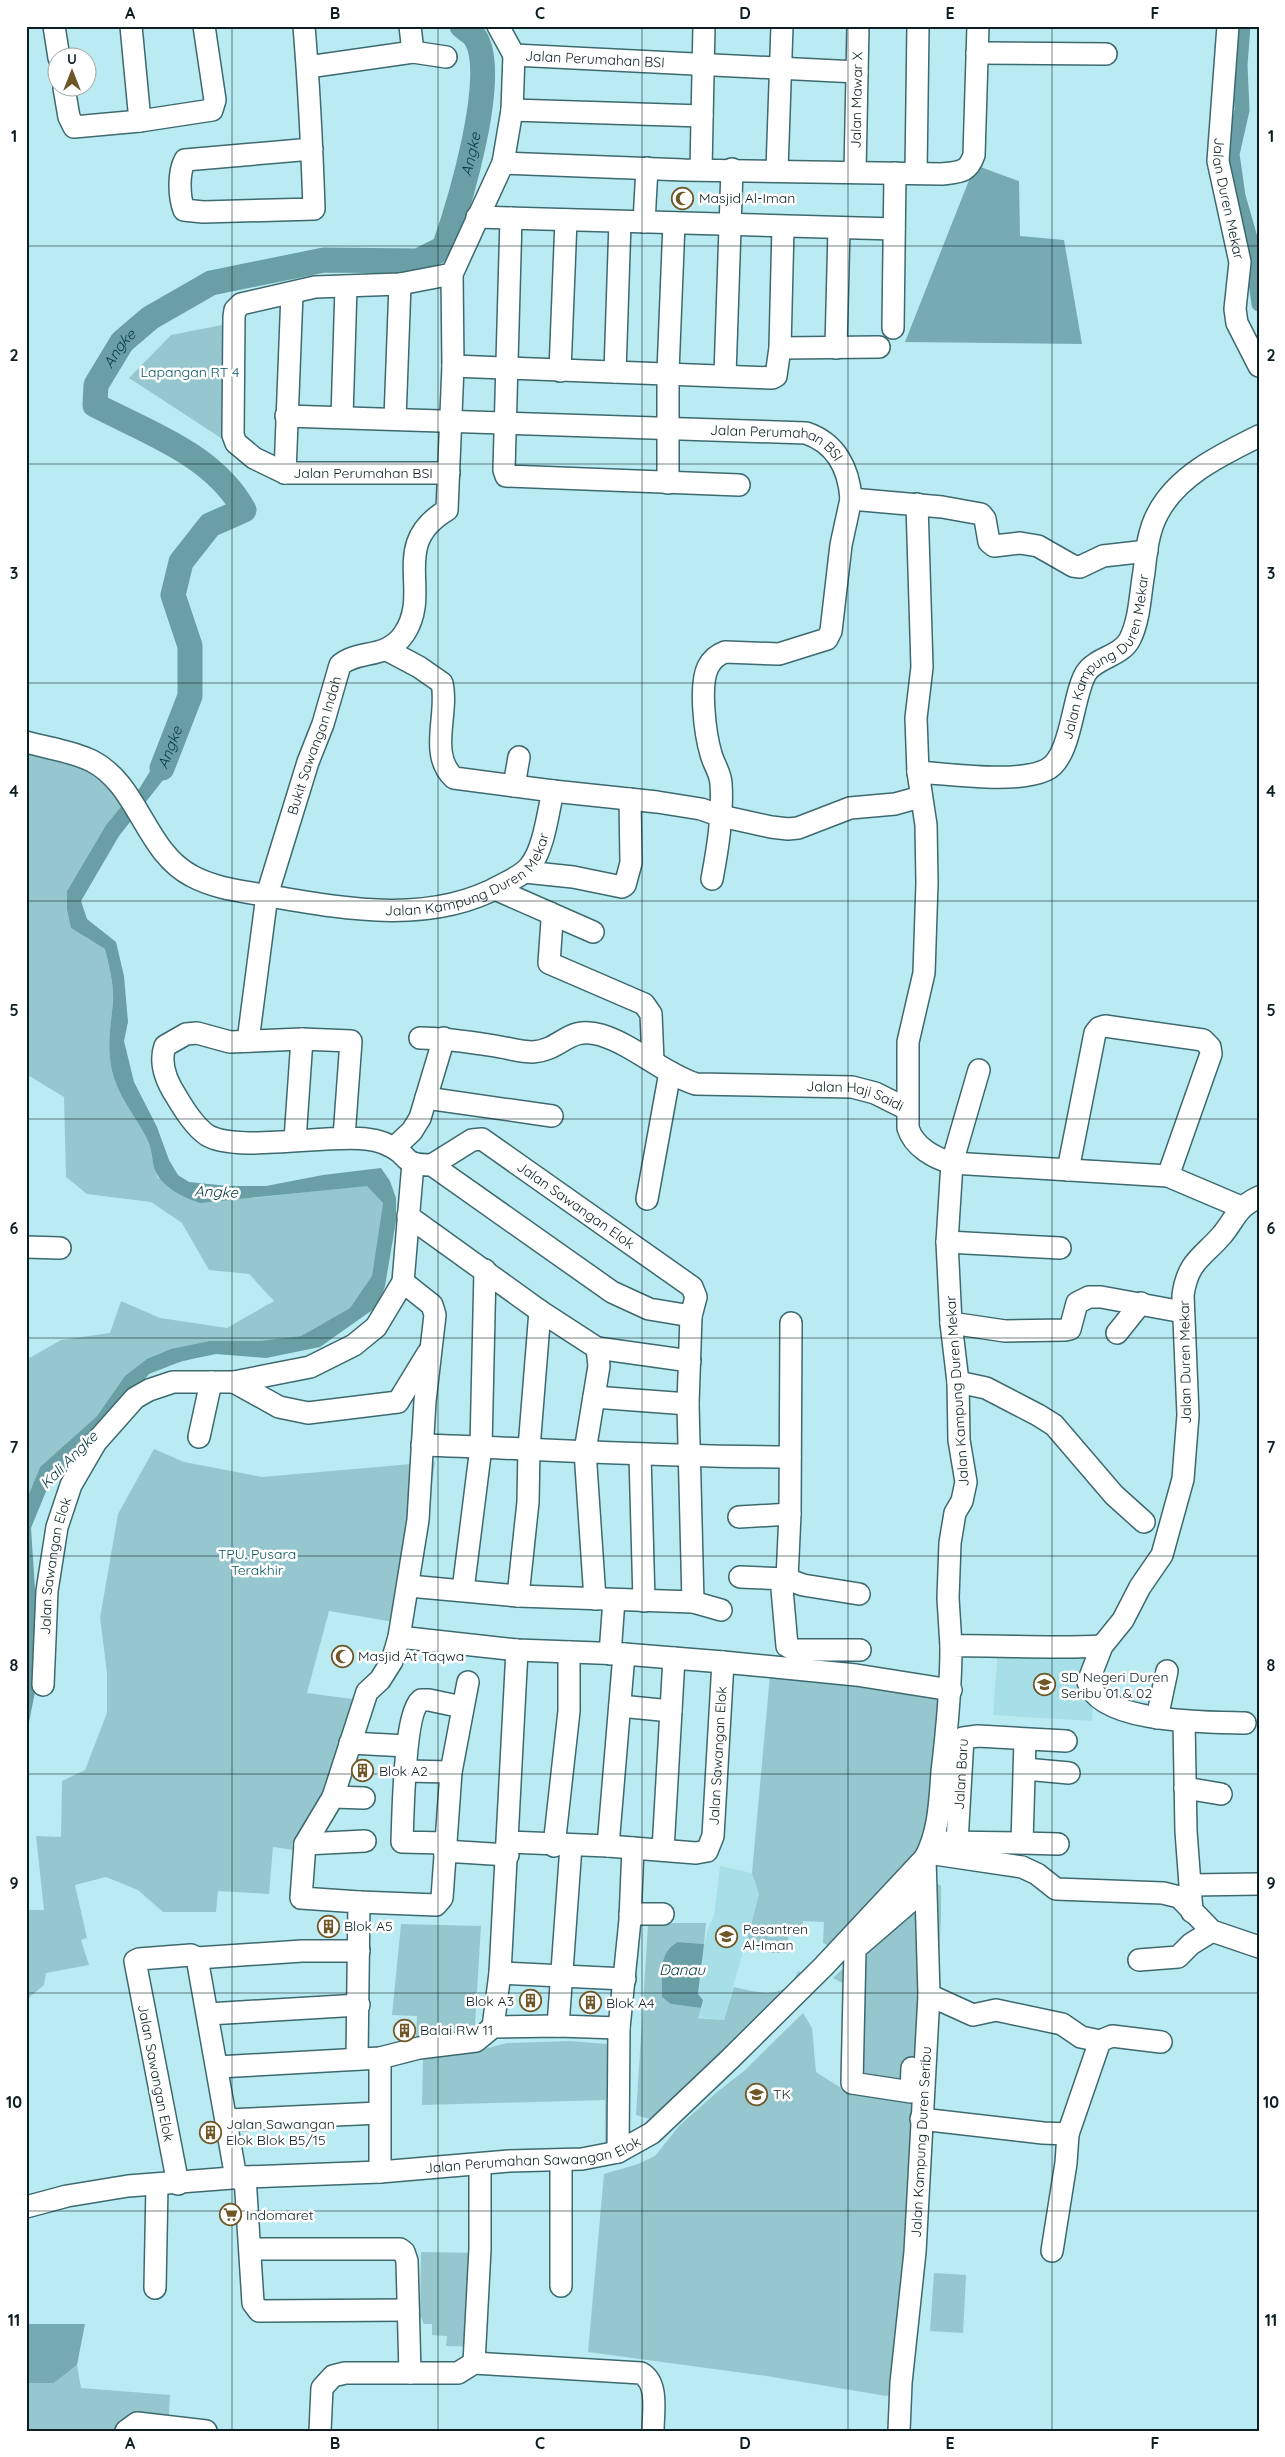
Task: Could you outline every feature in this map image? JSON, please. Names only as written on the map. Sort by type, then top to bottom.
[{"type":"street","points":[[54,26],[57,48]]},
{"type":"street","points":[[131,26],[140,121]]},
{"type":"street","points":[[66,98],[69,117],[74,127],[140,121],[212,110],[215,100],[204,26]]},
{"type":"street","points":[[304,26],[308,67],[312,150],[314,209],[203,212],[184,210],[180,201],[182,166],[185,160],[312,150]]},
{"type":"street","points":[[410,26],[413,52]]},
{"type":"street","points":[[498,26],[514,55]]},
{"type":"street","points":[[701,169],[704,26]]},
{"type":"street","points":[[777,170],[782,26]]},
{"type":"street","name":"Jalan Mawar X","points":[[855,172],[858,26]]},
{"type":"street","points":[[916,173],[918,26]]},
{"type":"street","points":[[504,163],[895,173],[964,172],[970,166],[974,155],[978,26]]},
{"type":"street","name":"Jalan Duren Mekar","points":[[1228,26],[1218,161],[1240,262],[1235,309],[1237,323],[1259,366]]},
{"type":"street","points":[[308,67],[413,52],[446,57]]},
{"type":"street","points":[[977,52],[1106,54]]},
{"type":"street","name":"Jalan Perumahan BSI","points":[[452,274],[400,284],[315,287],[241,304],[235,310],[234,317],[233,435],[236,443],[259,462],[285,473],[449,473],[453,366],[452,274],[504,163],[512,110],[514,55],[781,70],[857,72]]},
{"type":"street","points":[[512,110],[702,116]]},
{"type":"street","points":[[644,222],[647,168]]},
{"type":"street","points":[[725,376],[732,169]]},
{"type":"street","points":[[893,328],[895,173]]},
{"type":"street","points":[[478,217],[729,226],[894,229]]},
{"type":"street","points":[[511,218],[504,425],[504,470],[506,476],[739,485]]},
{"type":"street","points":[[560,371],[566,220]]},
{"type":"street","points":[[615,372],[620,222]]},
{"type":"street","points":[[668,483],[668,372],[674,223]]},
{"type":"street","points":[[453,366],[560,371],[776,376],[780,348],[783,227]]},
{"type":"street","points":[[836,348],[838,229]]},
{"type":"street","points":[[395,419],[400,284]]},
{"type":"street","points":[[342,417],[346,287]]},
{"type":"street","name":"Jalan Perumahan BSI","points":[[285,473],[292,293]]},
{"type":"street","points":[[780,348],[879,347]]},
{"type":"street","name":"Jalan Perumahan BSI","points":[[286,416],[504,425],[806,433],[817,437],[836,452],[844,467],[851,499]]},
{"type":"street","name":"Jalan Kampung Duren Mekar","points":[[918,772],[993,776],[1032,775],[1048,769],[1059,755],[1086,673],[1097,663],[1118,652],[1129,641],[1136,623],[1147,551],[1157,514],[1167,499],[1187,478],[1210,462],[1259,436]]},
{"type":"street","name":"Bukit Sawangan Indah","points":[[248,1041],[267,896],[340,666],[347,661],[387,650],[404,634],[412,614],[415,572],[413,557],[424,530],[447,510],[449,473]]},
{"type":"street","points":[[712,879],[721,816],[720,776],[711,755],[707,732],[704,688],[707,669],[717,656],[725,652],[736,650],[779,654],[827,639],[831,631],[841,545],[851,499],[917,504],[981,514],[985,519],[989,542],[994,546],[1020,543],[1038,546],[1073,566],[1080,567],[1103,556],[1147,551]]},
{"type":"street","points":[[906,1109],[908,1042],[920,996],[925,959],[928,860],[926,824],[920,797],[916,718],[922,667],[917,504]]},
{"type":"street","points":[[387,650],[419,667],[442,683],[444,700],[440,756],[447,772],[454,778],[553,791],[630,798],[701,809],[721,816],[771,827],[794,829],[850,808],[895,804],[920,797]]},
{"type":"street","name":"Jalan Kampung Duren Mekar","points":[[26,742],[91,761],[118,781],[171,861],[191,876],[228,889],[352,908],[423,909],[453,905],[495,889],[525,872],[538,850],[553,791]]},
{"type":"street","points":[[514,786],[519,757]]},
{"type":"street","points":[[525,872],[574,877],[622,887],[625,885],[631,864],[630,798]]},
{"type":"street","points":[[495,889],[593,932]]},
{"type":"street","points":[[550,913],[552,921],[549,963],[644,1004],[651,1014],[661,1066],[647,1199]]},
{"type":"street","points":[[1068,1170],[1092,1041],[1095,1033],[1100,1028],[1106,1026],[1203,1040],[1210,1047],[1211,1054],[1168,1176]]},
{"type":"street","points":[[344,1136],[352,1043],[349,1041],[302,1039],[230,1042],[197,1033],[174,1039],[165,1046],[163,1053],[166,1076],[172,1089],[197,1125],[208,1135],[223,1140],[255,1143],[344,1136],[378,1141],[422,1164],[612,1292],[649,1310],[691,1316]]},
{"type":"street","name":"Jalan Haji Saidi","points":[[444,1038],[531,1052],[547,1050],[574,1033],[601,1035],[640,1052],[681,1079],[696,1084],[852,1087],[875,1092],[906,1109],[908,1128],[914,1141],[935,1157],[952,1162],[1168,1176],[1250,1202]]},
{"type":"street","points":[[394,1148],[412,1132],[420,1118],[444,1038],[420,1038]]},
{"type":"street","points":[[294,1140],[302,1039]]},
{"type":"street","name":"Jalan Kampung Duren Mekar","points":[[951,1646],[948,1598],[950,1543],[955,1513],[966,1489],[959,1440],[958,1382],[951,1323],[947,1242],[952,1162],[979,1070]]},
{"type":"street","points":[[426,1098],[552,1116]]},
{"type":"street","name":"Jalan Sawangan Elok","points":[[43,1685],[50,1560],[57,1527],[71,1485],[96,1442],[135,1398],[149,1390],[172,1382],[234,1382],[310,1367],[354,1345],[376,1327],[403,1282],[408,1216],[422,1164],[472,1140],[482,1139],[692,1287],[696,1298],[691,1316],[688,1457],[693,1602]]},
{"type":"street","name":"Jalan Duren Mekar","points":[[1102,1646],[1123,1620],[1140,1586],[1162,1555],[1183,1479],[1188,1416],[1183,1312],[1185,1283],[1195,1261],[1222,1235],[1250,1202]]},
{"type":"street","points":[[408,1216],[540,1311],[597,1348],[690,1361]]},
{"type":"street","points":[[947,1242],[1060,1248]]},
{"type":"street","points":[[26,1247],[60,1248]]},
{"type":"street","points":[[463,1590],[480,1447],[485,1270]]},
{"type":"street","points":[[403,1282],[432,1305],[435,1321],[425,1401],[418,1520],[409,1586],[399,1637],[392,1661],[380,1680],[367,1692],[332,1797],[305,1844],[300,1898],[436,1905],[442,1898],[444,1847],[451,1772],[468,1682]]},
{"type":"street","points":[[951,1323],[1005,1331],[1065,1330],[1070,1329],[1077,1304],[1088,1296],[1183,1312]]},
{"type":"street","points":[[1117,1333],[1141,1304]]},
{"type":"street","points":[[518,1596],[528,1502],[529,1448],[540,1311]]},
{"type":"street","points":[[790,1323],[790,1514],[787,1579],[782,1589],[784,1638],[787,1646],[794,1650],[860,1650]]},
{"type":"street","points":[[597,1348],[598,1366],[585,1451],[604,1599],[617,1654],[620,1706],[608,1846]]},
{"type":"street","points":[[398,1402],[431,1349]]},
{"type":"street","points":[[200,1437],[211,1382]]},
{"type":"street","name":"Jalan Sawangan Elok","points":[[234,1382],[279,1407],[308,1413],[398,1402],[425,1401]]},
{"type":"street","points":[[958,1382],[994,1392],[1054,1425],[1114,1495],[1144,1522]]},
{"type":"street","points":[[594,1397],[688,1404]]},
{"type":"street","points":[[422,1445],[529,1448],[688,1457],[790,1457]]},
{"type":"street","points":[[640,1455],[644,1601]]},
{"type":"street","points":[[739,1517],[790,1514]]},
{"type":"street","points":[[740,1577],[787,1579],[803,1585],[859,1594]]},
{"type":"street","points":[[409,1586],[518,1596],[693,1602],[721,1610]]},
{"type":"street","points":[[399,1637],[517,1650],[617,1654],[723,1662],[856,1675],[951,1690]]},
{"type":"street","points":[[951,1646],[992,1645],[1068,1648],[1102,1646],[1088,1682],[1093,1692],[1118,1708],[1157,1718],[1245,1723]]},
{"type":"street","name":"Jalan Kampung Duren Seribu","points":[[898,2431],[901,2383],[915,2252],[928,1995],[926,1855],[939,1808],[951,1690],[951,1646]]},
{"type":"street","points":[[493,2028],[500,1974],[508,1848],[517,1650]]},
{"type":"street","points":[[558,2026],[562,1846],[569,1710],[569,1652]]},
{"type":"street","points":[[663,1850],[674,1658]]},
{"type":"street","name":"Jalan Sawangan Elok","points":[[508,1848],[608,1846],[696,1853],[707,1851],[712,1844],[723,1662]]},
{"type":"street","points":[[1157,1718],[1167,1671]]},
{"type":"street","points":[[462,1707],[430,1700],[421,1700],[415,1708],[408,1746],[402,1842],[444,1847],[508,1848]]},
{"type":"street","points":[[620,1706],[671,1711]]},
{"type":"street","points":[[1184,1721],[1185,1788],[1192,1912]]},
{"type":"street","name":"Jalan Baru","points":[[957,1842],[963,1738],[978,1736],[1066,1741]]},
{"type":"street","points":[[1022,1843],[1025,1769],[1024,1740]]},
{"type":"street","points":[[350,1743],[408,1746]]},
{"type":"street","points":[[1025,1769],[1069,1773]]},
{"type":"street","points":[[406,1771],[451,1772]]},
{"type":"street","points":[[1185,1788],[1221,1794]]},
{"type":"street","points":[[332,1797],[364,1798]]},
{"type":"street","points":[[305,1844],[365,1841]]},
{"type":"street","points":[[926,1855],[957,1842],[1058,1844]]},
{"type":"street","points":[[618,2152],[619,2028],[625,1979],[633,1848]]},
{"type":"street","points":[[920,1893],[855,1949],[852,2083],[911,2092],[920,1893],[926,1855]]},
{"type":"street","points":[[926,1855],[1022,1867],[1037,1874],[1056,1889],[1163,1894],[1179,1897],[1212,1931],[1259,1948]]},
{"type":"street","name":"Jalan Perumahan Sawangan Elok","points":[[26,2207],[51,2199],[105,2189],[240,2177],[380,2172],[508,2161],[561,2160],[598,2157],[618,2152],[640,2141],[664,2121],[824,1966],[926,1855]]},
{"type":"street","points":[[1191,1885],[1259,1884]]},
{"type":"street","points":[[357,2059],[359,1902]]},
{"type":"street","points":[[630,1914],[663,1914]]},
{"type":"street","points":[[1139,1960],[1178,1957],[1191,1944],[1212,1931]]},
{"type":"street","points":[[358,1951],[277,1952],[197,1958],[227,2120],[240,2177],[250,2249],[253,2303],[259,2312],[408,2310]]},
{"type":"street","name":"Jalan Sawangan Elok","points":[[178,2184],[135,1961],[139,1959],[191,1955],[197,1958]]},
{"type":"street","points":[[500,1974],[625,1979]]},
{"type":"street","points":[[928,1995],[973,2015],[996,2010],[1062,2024],[1081,2037],[1100,2041],[1112,2036],[1161,2042]]},
{"type":"street","points":[[208,2014],[359,2005]]},
{"type":"street","points":[[218,2067],[380,2058],[419,2048],[476,2041],[493,2028],[558,2026],[619,2028]]},
{"type":"street","points":[[1052,2251],[1066,2163],[1068,2134],[1100,2041]]},
{"type":"street","points":[[380,2058],[380,2172]]},
{"type":"street","points":[[227,2120],[379,2113]]},
{"type":"street","points":[[921,2119],[1043,2133],[1068,2134]]},
{"type":"street","points":[[561,2160],[561,2286]]},
{"type":"street","points":[[474,2363],[480,2249],[480,2164]]},
{"type":"street","points":[[155,2288],[157,2185]]},
{"type":"street","points":[[250,2249],[400,2249],[404,2252],[407,2261],[410,2373]]},
{"type":"street","points":[[320,2431],[322,2388],[334,2376],[345,2373],[458,2373],[474,2363],[640,2373],[648,2377],[653,2389],[653,2431]]},
{"type":"street","points":[[126,2431],[137,2423],[206,2431]]},
{"type":"shaded area","points":[[975,165],[1019,181],[1020,236],[1064,240],[1082,344],[905,342]]},
{"type":"shaded area","name":"SD Negeri Duren Seribu 01 & 02","points":[[998,1648],[1097,1655],[1092,1721],[993,1715]]},
{"type":"shaded area","name":"Pesantren Al-Iman","points":[[720,1866],[752,1873],[759,1894],[724,2020],[698,2017],[703,2000],[698,1995],[703,1963],[700,1962],[708,1929],[714,1916]]},
{"type":"shaded area","points":[[26,2324],[85,2324],[77,2365],[54,2383],[26,2383]]},
{"type":"green space","name":"Lapangan RT 4","points":[[227,324],[230,444],[129,378],[171,335]]},
{"type":"green space","points":[[26,754],[103,773],[129,797],[106,825],[67,891],[71,928],[105,949],[113,995],[109,1042],[111,1066],[117,1086],[150,1145],[158,1178],[254,1198],[367,1185],[383,1203],[372,1277],[350,1308],[301,1336],[259,1341],[125,1377],[97,1416],[40,1467],[26,1501],[26,1360],[61,1340],[110,1333],[121,1301],[160,1318],[227,1328],[274,1301],[249,1274],[209,1270],[182,1223],[151,1202],[87,1194],[66,1177],[64,1097],[26,1074]]},
{"type":"green space","name":"TPU. Pusara Terakhir","points":[[154,1449],[184,1462],[262,1477],[435,1462],[411,1625],[329,1611],[307,1693],[360,1700],[308,1852],[273,1847],[269,1894],[218,1891],[216,1912],[163,1912],[138,1890],[106,1877],[75,1885],[87,1938],[81,1940],[89,1965],[46,1973],[44,1985],[26,2000],[26,1910],[44,1910],[36,1836],[61,1837],[62,1781],[85,1770],[107,1713],[107,1673],[100,1618],[118,1514]]},
{"type":"green space","points":[[770,1675],[951,1695],[940,1856],[842,1952],[823,1943],[824,1922],[803,1921],[802,1931],[789,1930],[787,1953],[772,1953],[745,1947],[759,1894],[752,1873]]},
{"type":"green space","points":[[935,1882],[941,1886],[941,1919],[931,2088],[858,2081],[865,1995],[833,1978]]},
{"type":"green space","points":[[659,1923],[706,1923],[704,1944],[678,1942],[671,2004],[701,2008],[698,2018],[724,2020],[734,1987],[762,1992],[779,1991],[793,1981],[798,1971],[812,1980],[671,2125],[636,2115],[648,1925]]},
{"type":"green space","points":[[401,1924],[481,1926],[474,2041],[416,2043],[417,2016],[392,2015]]},
{"type":"green space","points":[[803,2013],[812,2028],[816,2072],[846,2091],[930,2099],[910,2388],[886,2396],[766,2376],[588,2352],[604,2174],[638,2164],[655,2156],[679,2126],[744,2071]]},
{"type":"green space","points":[[570,2041],[630,2046],[624,2148],[605,2159],[605,2100],[422,2105],[423,2057],[472,2052],[507,2043]]},
{"type":"green space","points":[[421,2252],[487,2253],[484,2347],[446,2346],[447,2336],[432,2335],[432,2324],[424,2324],[420,2315]]},
{"type":"green space","points":[[934,2273],[966,2275],[963,2333],[930,2331]]},
{"type":"green space","points":[[77,2365],[81,2388],[170,2395],[168,2431],[26,2431],[26,2383],[54,2383]]},
{"type":"water","name":"Kali Angke","points":[[172,736],[180,740],[167,775],[119,836],[81,901],[87,919],[116,942],[124,976],[128,1022],[124,1041],[134,1082],[157,1127],[169,1160],[178,1175],[189,1182],[228,1186],[266,1186],[323,1175],[381,1168],[390,1181],[396,1198],[396,1221],[385,1286],[378,1306],[320,1347],[266,1358],[216,1354],[182,1361],[149,1374],[85,1452],[47,1489],[31,1528],[40,1667],[26,1737],[26,1501],[40,1467],[97,1416],[125,1376],[147,1359],[171,1349],[210,1341],[259,1341],[301,1336],[350,1308],[372,1276],[383,1203],[367,1186],[200,1203],[186,1198],[167,1186],[157,1174],[148,1141],[117,1086],[111,1066],[109,1050],[113,995],[105,949],[71,928],[67,909],[67,891],[106,825],[129,797],[139,789]]},
{"type":"water","name":"Danau","points":[[678,1942],[704,1944],[698,1994],[703,2000],[701,2008],[671,2004],[662,1997],[662,1966],[664,1959],[671,1947]]},
{"type":"waterway","name":"Angke","points":[[162,768],[190,696],[190,646],[173,595],[181,562],[210,525],[244,510],[216,474],[198,460],[158,436],[95,405],[96,385],[122,342],[150,318],[211,283],[324,260],[418,261],[444,248],[467,172],[480,107],[483,78],[481,53],[474,36],[462,26]]},
{"type":"waterway","points":[[1243,26],[1240,65],[1242,110],[1232,154],[1238,196],[1250,238],[1259,304]]},
{"type":"place","name":"Masjid Al-Iman","points":[[683,198]]},
{"type":"place","name":"Masjid At Taqwa","points":[[342,1656]]},
{"type":"place","name":"SD Negeri Duren Seribu 01 & 02","points":[[1045,1685]]},
{"type":"place","name":"Blok A2","points":[[363,1771]]},
{"type":"place","name":"Blok A5","points":[[328,1926]]},
{"type":"place","name":"Pesantren Al-Iman","points":[[727,1937]]},
{"type":"place","name":"Blok A3","points":[[530,2001]]},
{"type":"place","name":"Blok A4","points":[[590,2003]]},
{"type":"place","name":"Balai RW 11","points":[[404,2030]]},
{"type":"place","name":"TK","points":[[757,2094]]},
{"type":"place","name":"Jalan Sawangan Elok Blok B5/15","points":[[210,2132]]},
{"type":"place","name":"Indomaret","points":[[230,2215]]}]
